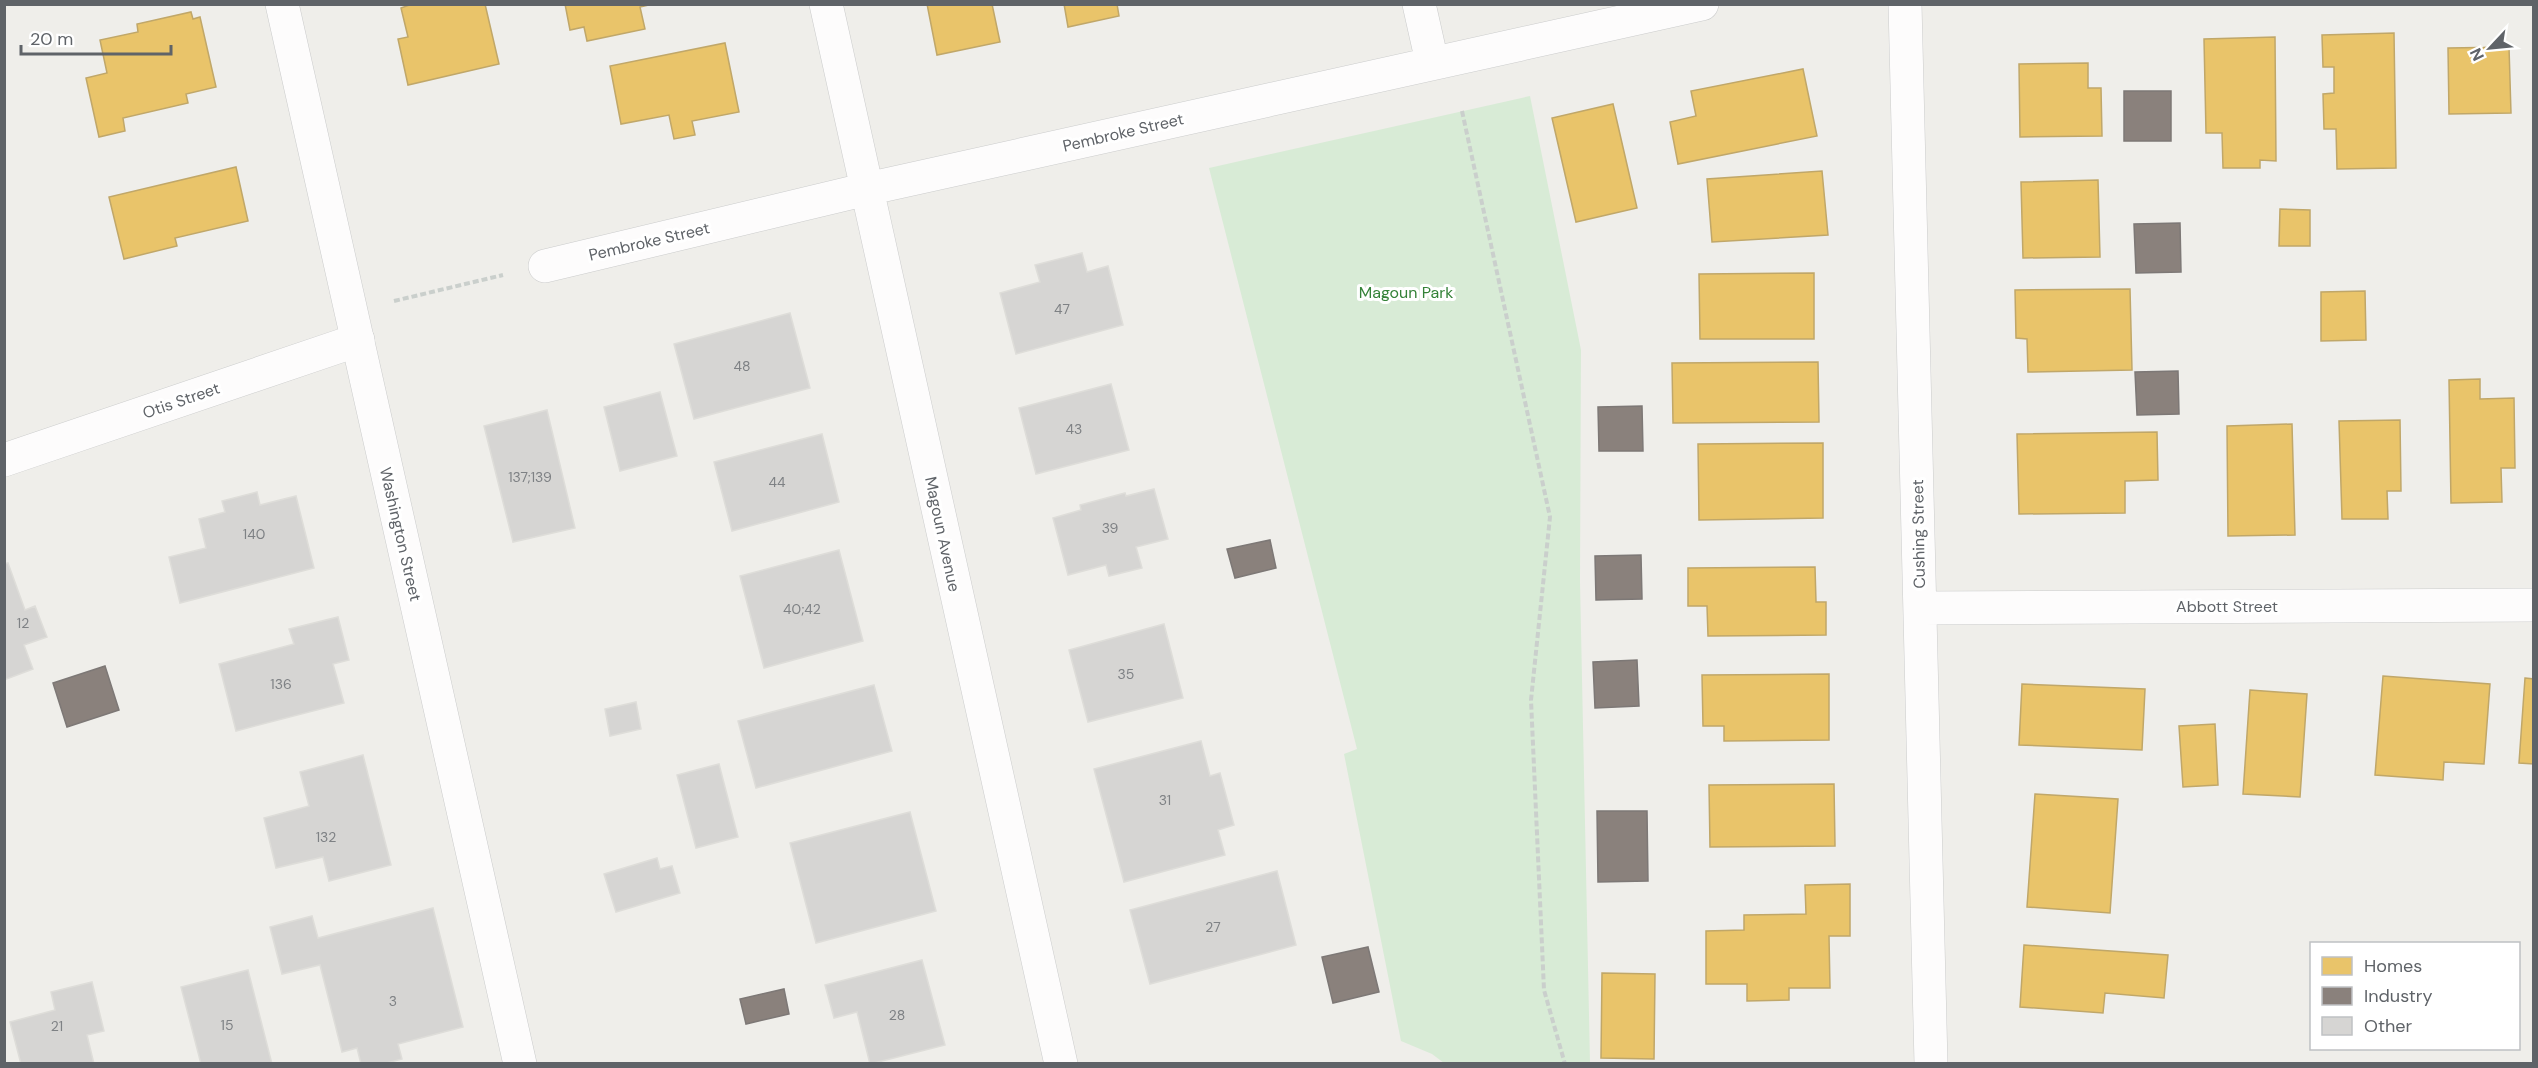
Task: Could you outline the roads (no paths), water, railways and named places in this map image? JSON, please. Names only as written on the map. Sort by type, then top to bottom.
[{"type":"street","name":"Washington Street","points":[[282,4],[520,1064]]},
{"type":"street","name":"Magoun Avenue","points":[[826,4],[1061,1064]]},
{"type":"street","points":[[1419,4],[1432,62]]},
{"type":"street","name":"Pembroke Street","points":[[545,266],[867,189],[1702,4]]},
{"type":"street","name":"Cushing Street","points":[[1905,4],[1931,1064]]},
{"type":"street","name":"Otis Street","points":[[4,460],[358,340]]},
{"type":"street","name":"Abbott Street","points":[[1920,608],[2534,605]]},
{"type":"park label","name":"Magoun Park","points":[[1406,292]]}]
